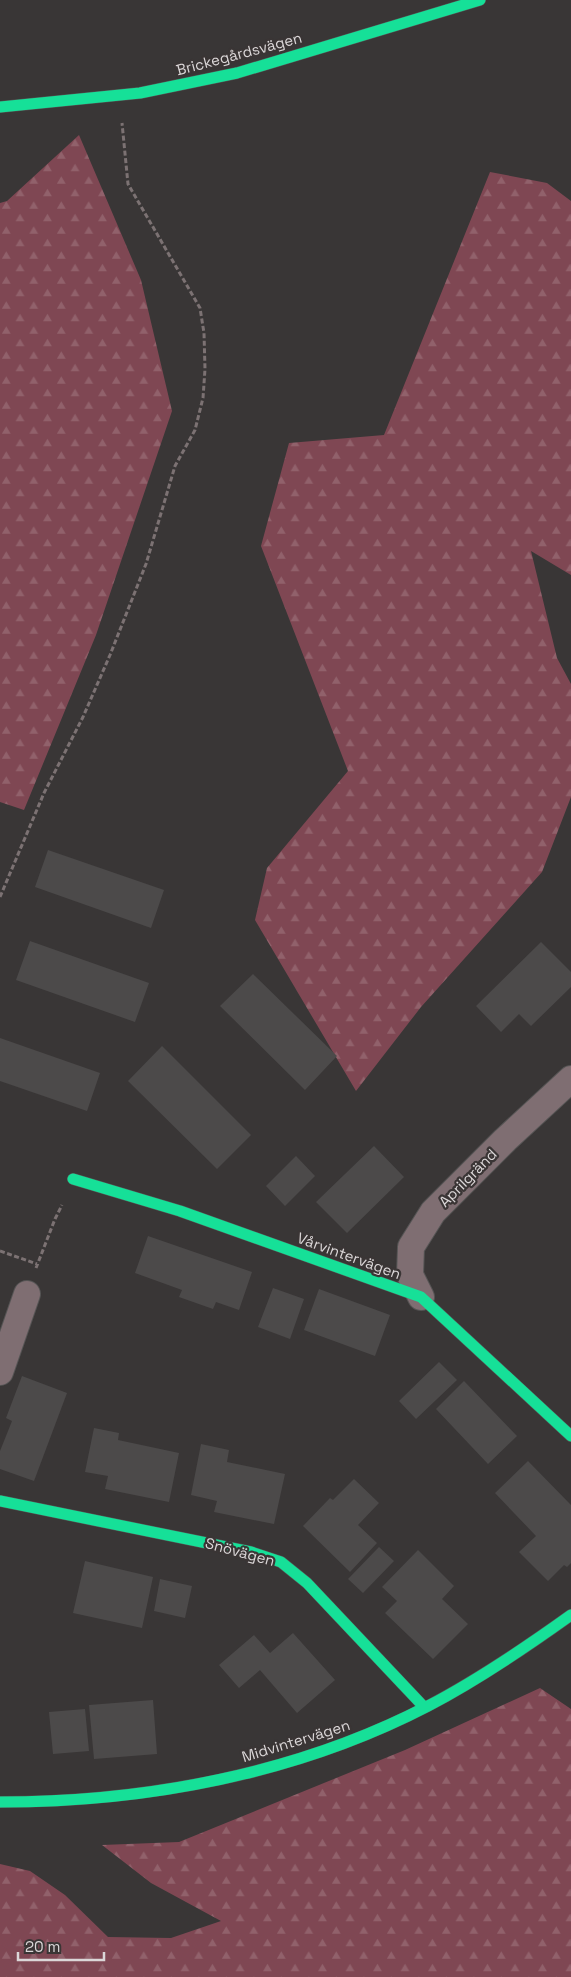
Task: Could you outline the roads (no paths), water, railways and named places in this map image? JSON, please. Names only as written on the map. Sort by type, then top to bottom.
[{"type":"street","name":"Brickegårdsvägen","points":[[0,107],[140,93],[237,72],[480,0]]},
{"type":"street","name":"Aprilgränd","points":[[421,1297],[410,1275],[411,1247],[433,1212],[505,1140],[571,1079]]},
{"type":"street","name":"Vårvintervägen","points":[[73,1179],[180,1211],[421,1297],[570,1433]]},
{"type":"street","points":[[0,1372],[27,1294]]},
{"type":"street","name":"Snövägen","points":[[0,1501],[251,1552],[281,1562],[307,1583],[424,1707]]},
{"type":"street","name":"Midvintervägen","points":[[0,1802],[68,1801],[136,1794],[199,1784],[319,1752],[377,1730],[424,1707],[508,1661],[571,1615]]}]
